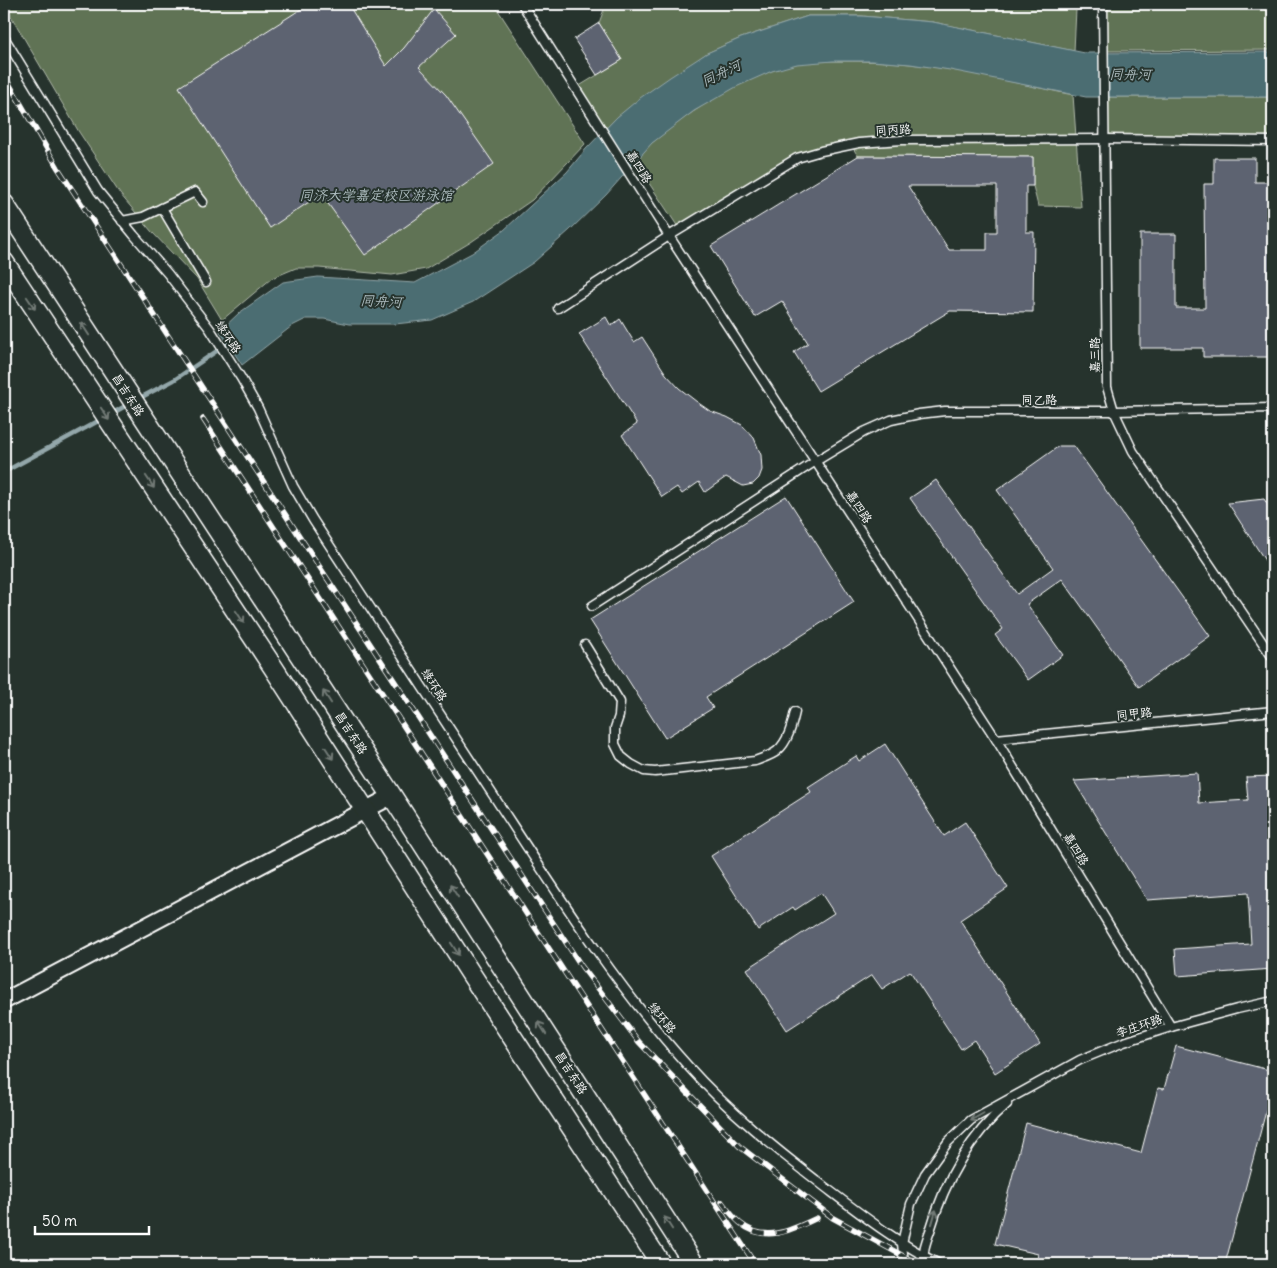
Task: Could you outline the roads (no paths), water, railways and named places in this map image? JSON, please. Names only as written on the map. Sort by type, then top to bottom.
[{"type":"street","name":"昌吉东路","points":[[4,204],[392,796],[694,1264]]},
{"type":"street","points":[[4,262],[273,667],[661,1264]]},
{"type":"street","points":[[4,1001],[392,796]]},
{"type":"lane","name":"嘉四路","points":[[522,4],[669,236],[996,740],[1171,1027]]},
{"type":"lane","name":"嘉三路","points":[[1104,4],[1106,387],[1114,412],[1133,451],[1273,658]]},
{"type":"lane","name":"绿环路","points":[[4,37],[98,191],[168,274],[210,329],[258,408],[293,486],[313,520],[561,899],[628,995],[689,1068],[728,1107],[790,1160],[845,1202],[902,1243],[939,1264]]},
{"type":"lane","name":"同丙路","points":[[558,308],[669,236],[797,158],[829,150],[859,143],[902,140],[1105,139],[1273,141]]},
{"type":"lane","points":[[122,221],[143,217],[194,192],[203,202]]},
{"type":"lane","points":[[162,208],[206,282]]},
{"type":"lane","name":"同乙路","points":[[592,606],[816,461],[864,432],[891,420],[945,411],[1114,412],[1273,408]]},
{"type":"lane","points":[[585,645],[620,702],[619,716],[615,728],[615,744],[621,756],[644,771],[655,772],[755,761],[766,757],[778,750],[784,742],[791,730],[796,712]]},
{"type":"lane","name":"同甲路","points":[[996,740],[1273,712]]},
{"type":"lane","name":"李庄环路","points":[[904,1264],[902,1243],[911,1204],[925,1174],[948,1142],[971,1120],[1080,1060],[1124,1042],[1236,1009],[1273,1001]]},
{"type":"lane","name":"李庄环路","points":[[922,1256],[937,1206],[965,1151],[994,1115],[1020,1093]]},
{"type":"lane","points":[[922,1256],[924,1264]]},
{"type":"water","name":"同舟河","points":[[808,16],[862,16],[933,22],[1085,53],[1273,52],[1273,97],[1086,97],[910,64],[872,61],[833,61],[797,64],[772,71],[736,87],[694,111],[652,143],[606,195],[534,262],[473,302],[432,320],[395,324],[349,324],[324,319],[306,319],[292,326],[242,365],[220,331],[239,313],[283,282],[318,277],[415,283],[472,253],[504,230],[567,172],[617,117],[640,98],[707,53],[741,38]]},
{"type":"waterway","points":[[138,399],[174,380],[233,340]]},
{"type":"waterway","points":[[111,414],[129,404]]},
{"type":"waterway","points":[[4,472],[102,419]]},
{"type":"railway","points":[[4,75],[58,168],[582,967],[639,1042],[739,1146],[833,1218],[918,1264]]},
{"type":"railway","points":[[203,419],[755,1264]]},
{"type":"railway","points":[[722,1202],[740,1223],[759,1233],[779,1233],[817,1218]]},
{"type":"water label","name":"同济大学嘉定校区游泳馆","points":[[376,195]]}]
